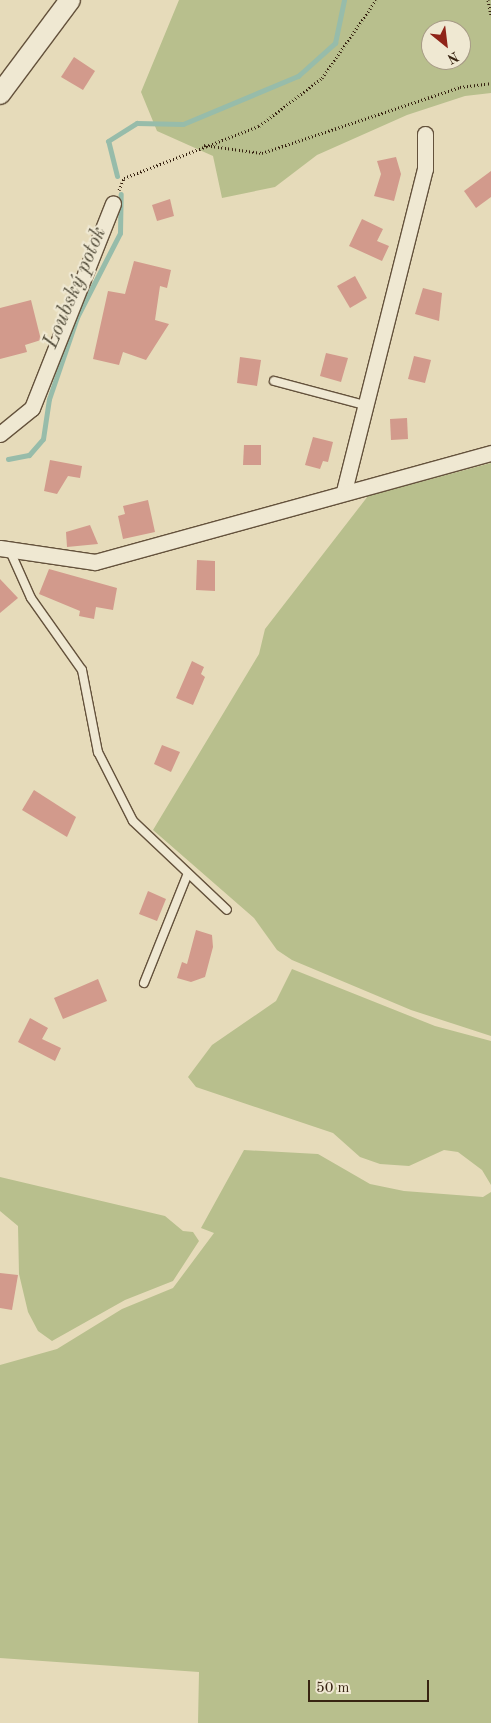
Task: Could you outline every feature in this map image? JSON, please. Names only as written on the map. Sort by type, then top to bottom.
[{"type":"street","points":[[0,94],[70,0]]},
{"type":"street","points":[[344,491],[364,405],[425,168],[424,134]]},
{"type":"street","points":[[0,434],[32,408],[113,203]]},
{"type":"street","points":[[5,549],[95,562],[344,491],[491,453]]},
{"type":"lane","points":[[274,381],[364,405]]},
{"type":"lane","points":[[5,549],[31,598],[82,670],[98,752],[128,813],[227,910]]},
{"type":"lane","points":[[144,984],[188,873]]},
{"type":"path","points":[[113,203],[124,178],[203,145],[259,126],[322,78],[376,0]]},
{"type":"path","points":[[488,0],[491,15]]},
{"type":"path","points":[[203,145],[262,154],[460,87],[491,83]]},
{"type":"green space","points":[[179,0],[491,0],[491,93],[465,96],[407,115],[317,155],[275,187],[222,198],[213,156],[157,131],[141,92]]},
{"type":"green space","points":[[491,463],[491,1036],[411,1010],[292,960],[277,950],[254,918],[153,830],[259,654],[265,629],[368,496]]},
{"type":"green space","points":[[292,969],[435,1026],[491,1041],[491,1185],[482,1170],[458,1152],[444,1150],[409,1166],[380,1164],[360,1157],[333,1133],[196,1087],[188,1077],[212,1045],[276,1001]]},
{"type":"green space","points":[[244,1150],[318,1154],[370,1184],[404,1191],[483,1197],[491,1192],[491,1723],[198,1723],[199,1672],[0,1658],[0,1365],[57,1349],[122,1309],[173,1288],[214,1233],[201,1228]]},
{"type":"green space","points":[[0,1177],[165,1216],[183,1231],[193,1232],[199,1241],[173,1281],[125,1300],[52,1341],[38,1331],[28,1312],[19,1274],[18,1226],[0,1211]]},
{"type":"building","points":[[74,57],[95,71],[83,90],[61,77]]},
{"type":"building","points":[[396,157],[401,174],[394,201],[374,196],[381,174],[377,161]]},
{"type":"building","points":[[491,171],[491,197],[476,208],[464,191]]},
{"type":"building","points":[[170,199],[174,216],[157,221],[152,205]]},
{"type":"building","points":[[362,219],[383,229],[377,241],[389,246],[382,261],[349,246]]},
{"type":"building","points":[[134,261],[171,270],[167,288],[160,286],[155,320],[169,324],[146,360],[123,352],[119,365],[93,359],[108,291],[125,294]]},
{"type":"building","points":[[355,276],[367,298],[350,308],[337,286]]},
{"type":"building","points":[[423,288],[442,293],[439,321],[415,314]]},
{"type":"building","points":[[31,300],[41,340],[25,345],[27,352],[0,359],[0,308]]},
{"type":"building","points":[[326,353],[348,358],[341,382],[320,376]]},
{"type":"building","points":[[414,356],[431,360],[425,383],[408,379]]},
{"type":"building","points":[[240,357],[261,360],[257,386],[237,383]]},
{"type":"building","points":[[407,418],[408,439],[391,440],[390,419]]},
{"type":"building","points":[[313,437],[333,442],[328,462],[323,461],[320,469],[305,465]]},
{"type":"building","points":[[244,445],[261,445],[261,465],[243,465]]},
{"type":"building","points":[[50,460],[82,466],[80,478],[68,476],[57,494],[44,491]]},
{"type":"building","points":[[148,500],[155,532],[123,539],[118,516],[125,514],[123,506]]},
{"type":"building","points":[[90,525],[98,544],[67,547],[66,532]]},
{"type":"building","points":[[197,560],[215,561],[215,591],[196,590]]},
{"type":"building","points":[[49,569],[117,588],[113,610],[96,607],[94,619],[79,616],[80,611],[39,594]]},
{"type":"building","points":[[0,579],[18,598],[0,613]]},
{"type":"building","points":[[192,661],[204,667],[201,674],[205,677],[193,705],[176,698]]},
{"type":"building","points":[[162,745],[180,752],[171,772],[154,764]]},
{"type":"building","points":[[34,790],[76,817],[67,837],[22,810]]},
{"type":"building","points":[[148,891],[166,899],[157,921],[139,914]]},
{"type":"building","points":[[196,930],[212,935],[213,947],[205,977],[191,982],[177,978],[182,962],[187,964]]},
{"type":"building","points":[[98,979],[107,1001],[63,1019],[54,998]]},
{"type":"building","points":[[30,1018],[48,1028],[42,1039],[61,1048],[55,1061],[18,1042]]},
{"type":"building","points":[[0,1273],[18,1275],[12,1310],[0,1308]]},
{"type":"waterway","name":"Loubský potok","points":[[117,176],[108,141],[137,123],[183,124],[298,76],[335,43],[344,0]]},
{"type":"waterway","name":"Loubský potok","points":[[8,459],[29,455],[43,439],[49,399],[77,317],[120,233],[121,194]]}]
